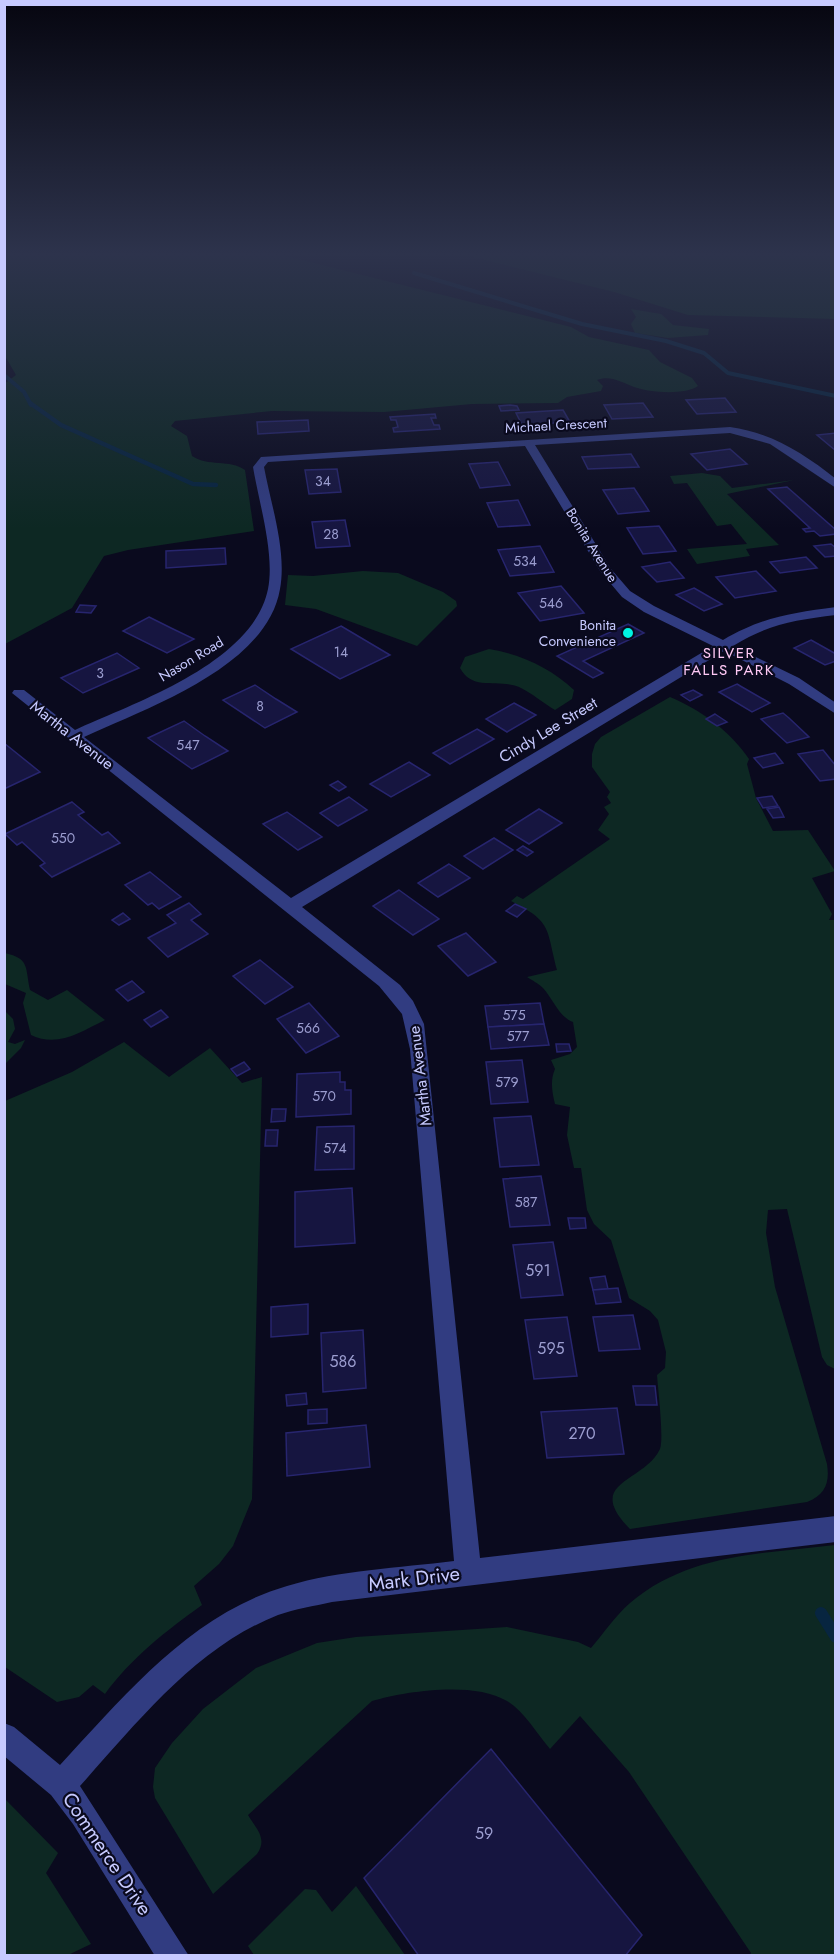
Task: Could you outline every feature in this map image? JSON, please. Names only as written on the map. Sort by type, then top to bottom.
[{"type":"street","name":"Michael Crescent","points":[[263,460],[277,457],[739,430],[765,437],[789,450],[836,485]]},
{"type":"street","name":"Bonita Avenue","points":[[528,442],[606,571],[622,591],[637,603],[803,686],[836,711]]},
{"type":"street","name":"Nason Road","points":[[73,736],[207,670],[235,650],[261,622],[270,605],[275,575],[258,467],[263,460]]},
{"type":"street","name":"Cindy Lee Street","points":[[290,906],[724,646],[771,621],[836,610]]},
{"type":"street","name":"Martha Avenue","points":[[19,693],[290,906],[399,994],[410,1008],[417,1028],[468,1573]]},
{"type":"street","name":"Mark Drive","points":[[61,1785],[161,1678],[212,1637],[270,1605],[296,1596],[836,1528]]},
{"type":"street","name":"Commerce Drive","points":[[4,1737],[61,1785],[103,1841],[173,1956]]},
{"type":"green space","points":[[5,346],[633,346],[649,350],[660,362],[692,378],[698,386],[685,391],[658,392],[606,378],[597,380],[603,386],[601,391],[567,397],[558,403],[472,404],[384,412],[272,411],[175,421],[171,426],[187,436],[192,456],[245,470],[254,531],[128,550],[104,556],[72,608],[5,644],[4,384],[16,375],[5,356]]},
{"type":"green space","points":[[702,473],[720,476],[732,488],[794,480],[727,494],[779,545],[746,549],[750,556],[697,564],[687,549],[747,544],[731,524],[717,526],[687,483],[674,484],[670,476]]},
{"type":"green space","points":[[363,571],[398,573],[443,592],[456,601],[457,606],[417,646],[316,609],[285,605],[288,575],[313,576]]},
{"type":"green space","points":[[489,649],[523,658],[555,675],[574,690],[572,699],[555,710],[519,687],[479,682],[465,675],[460,668],[465,657]]},
{"type":"green space","points":[[670,697],[714,722],[733,739],[749,759],[747,764],[756,798],[773,831],[808,830],[835,871],[812,878],[832,914],[829,920],[836,920],[835,1369],[827,1365],[822,1357],[787,1209],[768,1210],[766,1233],[775,1287],[827,1464],[828,1477],[825,1488],[818,1496],[807,1502],[630,1529],[617,1513],[613,1501],[615,1492],[621,1484],[642,1469],[660,1449],[661,1425],[657,1375],[665,1368],[666,1352],[658,1320],[650,1311],[629,1298],[611,1240],[594,1224],[587,1210],[581,1168],[574,1168],[567,1135],[570,1107],[555,1104],[552,1086],[555,1069],[551,1060],[570,1054],[577,1047],[573,1022],[560,1012],[543,988],[527,977],[557,970],[548,935],[541,921],[511,901],[517,896],[523,899],[610,839],[598,830],[609,814],[604,807],[611,803],[607,797],[610,792],[592,767],[595,744],[601,737]]},
{"type":"green space","points":[[5,953],[23,961],[30,990],[48,1000],[67,990],[105,1020],[60,1039],[41,1039],[31,1035],[23,1003],[26,993],[5,984]]},
{"type":"green space","points":[[5,1011],[13,1019],[15,1029],[8,1042],[15,1044],[25,1040],[21,1048],[5,1064]]},
{"type":"green space","points":[[124,1042],[169,1077],[210,1048],[242,1083],[262,1077],[252,1499],[233,1546],[219,1564],[194,1586],[202,1605],[162,1635],[138,1657],[105,1694],[93,1685],[79,1697],[57,1702],[5,1667],[5,1101],[72,1072]]},
{"type":"green space","points":[[835,1545],[835,1955],[750,1955],[751,1953],[629,1772],[580,1716],[550,1749],[513,1705],[493,1695],[477,1691],[421,1691],[372,1701],[248,1815],[260,1834],[260,1848],[257,1854],[213,1894],[155,1798],[153,1787],[155,1768],[172,1743],[203,1709],[256,1668],[317,1643],[356,1637],[507,1627],[578,1642],[591,1648],[630,1603],[677,1574],[702,1565],[754,1554]]},
{"type":"green space","points":[[4,1798],[58,1853],[46,1873],[91,1944],[68,1955],[5,1955]]},
{"type":"green space","points":[[356,1886],[405,1955],[254,1955],[248,1946],[305,1889],[316,1890],[332,1912]]},
{"type":"building","points":[[725,398],[736,412],[697,414],[686,400]]},
{"type":"building","points":[[643,403],[653,417],[612,419],[604,405]]},
{"type":"building","points":[[499,406],[517,406],[519,410],[501,411]]},
{"type":"building","points":[[563,410],[570,422],[522,425],[516,413]]},
{"type":"building","points":[[435,414],[436,418],[431,418],[434,425],[439,425],[440,429],[394,432],[393,428],[398,427],[396,420],[391,420],[390,417]]},
{"type":"building","points":[[308,420],[309,431],[258,434],[257,422]]},
{"type":"building","points":[[836,433],[836,451],[817,435]]},
{"type":"building","points":[[730,449],[747,464],[707,470],[691,454]]},
{"type":"building","points":[[631,454],[639,467],[588,469],[582,457]]},
{"type":"building","points":[[498,462],[510,485],[480,488],[469,464]]},
{"type":"building","points":[[337,469],[341,492],[309,494],[305,470]]},
{"type":"building","points":[[787,487],[836,530],[836,534],[820,536],[814,531],[806,532],[803,529],[810,528],[768,489]]},
{"type":"building","points":[[634,488],[649,511],[618,514],[603,490]]},
{"type":"building","points":[[518,500],[530,525],[498,527],[487,503]]},
{"type":"building","points":[[345,520],[350,546],[316,548],[312,522]]},
{"type":"building","points":[[659,526],[676,551],[643,554],[627,528]]},
{"type":"building","points":[[831,544],[836,548],[836,556],[825,557],[814,546]]},
{"type":"building","points":[[540,546],[554,572],[510,576],[498,550]]},
{"type":"building","points":[[225,548],[226,564],[166,568],[166,551]]},
{"type":"building","points":[[806,557],[817,568],[780,573],[770,562]]},
{"type":"building","points":[[670,562],[684,578],[657,582],[642,567]]},
{"type":"building","points":[[756,571],[776,591],[735,598],[716,577]]},
{"type":"building","points":[[561,586],[584,613],[540,621],[518,593]]},
{"type":"building","points":[[694,588],[722,604],[704,611],[676,595]]},
{"type":"building","points":[[80,605],[96,606],[91,613],[76,612]]},
{"type":"building","points":[[149,617],[194,639],[167,653],[123,631]]},
{"type":"building","points":[[628,624],[644,633],[583,661],[603,673],[593,678],[557,656]]},
{"type":"building","points":[[341,626],[390,655],[340,679],[291,649]]},
{"type":"building","points":[[811,640],[836,654],[836,661],[825,665],[794,648]]},
{"type":"building","points":[[117,653],[139,668],[83,693],[61,678]]},
{"type":"building","points":[[737,684],[770,703],[752,712],[719,692]]},
{"type":"building","points":[[255,685],[297,712],[265,728],[223,700]]},
{"type":"building","points":[[693,690],[702,695],[690,701],[681,695]]},
{"type":"building","points":[[514,703],[536,715],[507,732],[486,719]]},
{"type":"building","points":[[783,713],[809,737],[787,743],[761,719]]},
{"type":"building","points":[[715,714],[727,722],[717,726],[706,719]]},
{"type":"building","points":[[184,721],[228,751],[192,769],[148,738]]},
{"type":"building","points":[[477,729],[494,739],[450,764],[433,753]]},
{"type":"building","points":[[4,743],[40,772],[4,789]]},
{"type":"building","points":[[823,750],[836,766],[836,779],[820,781],[798,754]]},
{"type":"building","points":[[775,753],[783,763],[763,768],[754,758]]},
{"type":"building","points":[[409,762],[430,775],[391,797],[370,784]]},
{"type":"building","points":[[338,781],[346,787],[339,791],[330,785]]},
{"type":"building","points":[[772,796],[778,806],[763,808],[757,798]]},
{"type":"building","points":[[349,797],[367,810],[338,826],[320,813]]},
{"type":"building","points":[[72,802],[84,812],[78,815],[102,835],[108,832],[120,843],[52,877],[40,866],[45,863],[22,842],[17,845],[5,834]]},
{"type":"building","points":[[779,807],[784,817],[773,818],[767,809]]},
{"type":"building","points":[[539,809],[562,823],[529,844],[506,830]]},
{"type":"building","points":[[287,812],[322,837],[298,850],[263,824]]},
{"type":"building","points":[[494,838],[513,850],[483,869],[464,856]]},
{"type":"building","points":[[523,846],[533,852],[527,856],[517,850]]},
{"type":"building","points":[[449,864],[470,878],[438,897],[418,883]]},
{"type":"building","points":[[150,872],[181,897],[159,909],[152,903],[148,905],[125,885]]},
{"type":"building","points":[[399,890],[439,919],[413,935],[373,906]]},
{"type":"building","points":[[189,903],[201,914],[191,920],[208,934],[168,957],[148,938],[176,923],[167,915]]},
{"type":"building","points":[[515,904],[526,909],[517,917],[506,911]]},
{"type":"building","points":[[123,913],[130,919],[119,925],[112,920]]},
{"type":"building","points":[[466,933],[496,962],[468,976],[438,946]]},
{"type":"building","points":[[260,960],[293,987],[265,1004],[233,976]]},
{"type":"building","points":[[132,981],[144,992],[128,1001],[116,990]]},
{"type":"building","points":[[309,1003],[339,1036],[306,1053],[277,1019]]},
{"type":"building","points":[[540,1003],[544,1024],[488,1027],[485,1006]]},
{"type":"building","points":[[161,1010],[168,1017],[151,1027],[144,1020]]},
{"type":"building","points":[[544,1024],[549,1045],[491,1049],[488,1027]]},
{"type":"building","points":[[556,1044],[569,1044],[571,1051],[557,1052]]},
{"type":"building","points":[[522,1060],[528,1102],[491,1104],[486,1062]]},
{"type":"building","points":[[244,1062],[250,1069],[237,1076],[231,1069]]},
{"type":"building","points":[[340,1072],[340,1082],[345,1082],[345,1090],[351,1090],[351,1114],[296,1117],[297,1074]]},
{"type":"building","points":[[272,1109],[286,1109],[285,1121],[271,1122]]},
{"type":"building","points":[[531,1116],[539,1165],[500,1167],[494,1118]]},
{"type":"building","points":[[354,1126],[354,1169],[315,1170],[317,1127]]},
{"type":"building","points":[[266,1130],[278,1130],[277,1146],[265,1146]]},
{"type":"building","points":[[541,1176],[550,1225],[510,1227],[503,1179]]},
{"type":"building","points":[[352,1188],[355,1243],[295,1247],[295,1192]]},
{"type":"building","points":[[568,1218],[585,1218],[586,1228],[570,1229]]},
{"type":"building","points":[[553,1242],[563,1295],[521,1298],[513,1245]]},
{"type":"building","points":[[605,1276],[608,1289],[593,1290],[590,1278]]},
{"type":"building","points":[[618,1288],[621,1302],[596,1304],[593,1290]]},
{"type":"building","points":[[308,1304],[308,1334],[271,1337],[271,1307]]},
{"type":"building","points":[[633,1315],[640,1349],[599,1351],[593,1317]]},
{"type":"building","points":[[567,1317],[577,1376],[534,1379],[525,1320]]},
{"type":"building","points":[[363,1330],[366,1388],[323,1392],[321,1333]]},
{"type":"building","points":[[633,1386],[655,1386],[657,1405],[636,1405]]},
{"type":"building","points":[[306,1393],[307,1404],[287,1406],[286,1395]]},
{"type":"building","points":[[617,1408],[624,1454],[547,1458],[541,1412]]},
{"type":"building","points":[[327,1409],[327,1423],[308,1424],[308,1410]]},
{"type":"building","points":[[366,1425],[370,1467],[287,1476],[286,1433]]},
{"type":"building","points":[[491,1749],[642,1935],[625,1956],[419,1956],[364,1878]]},
{"type":"waterway","points":[[683,346],[704,353],[728,373],[836,396]]},
{"type":"waterway","points":[[4,375],[24,392],[31,405]]},
{"type":"waterway","points":[[30,403],[61,425],[193,484],[216,485]]},
{"type":"waterway","points":[[821,1613],[836,1637]]},
{"type":"place","name":"Bonita Convenience","points":[[628,633]]},
{"type":"district","name":"SILVER FALLS PARK","points":[[729,662]]}]
